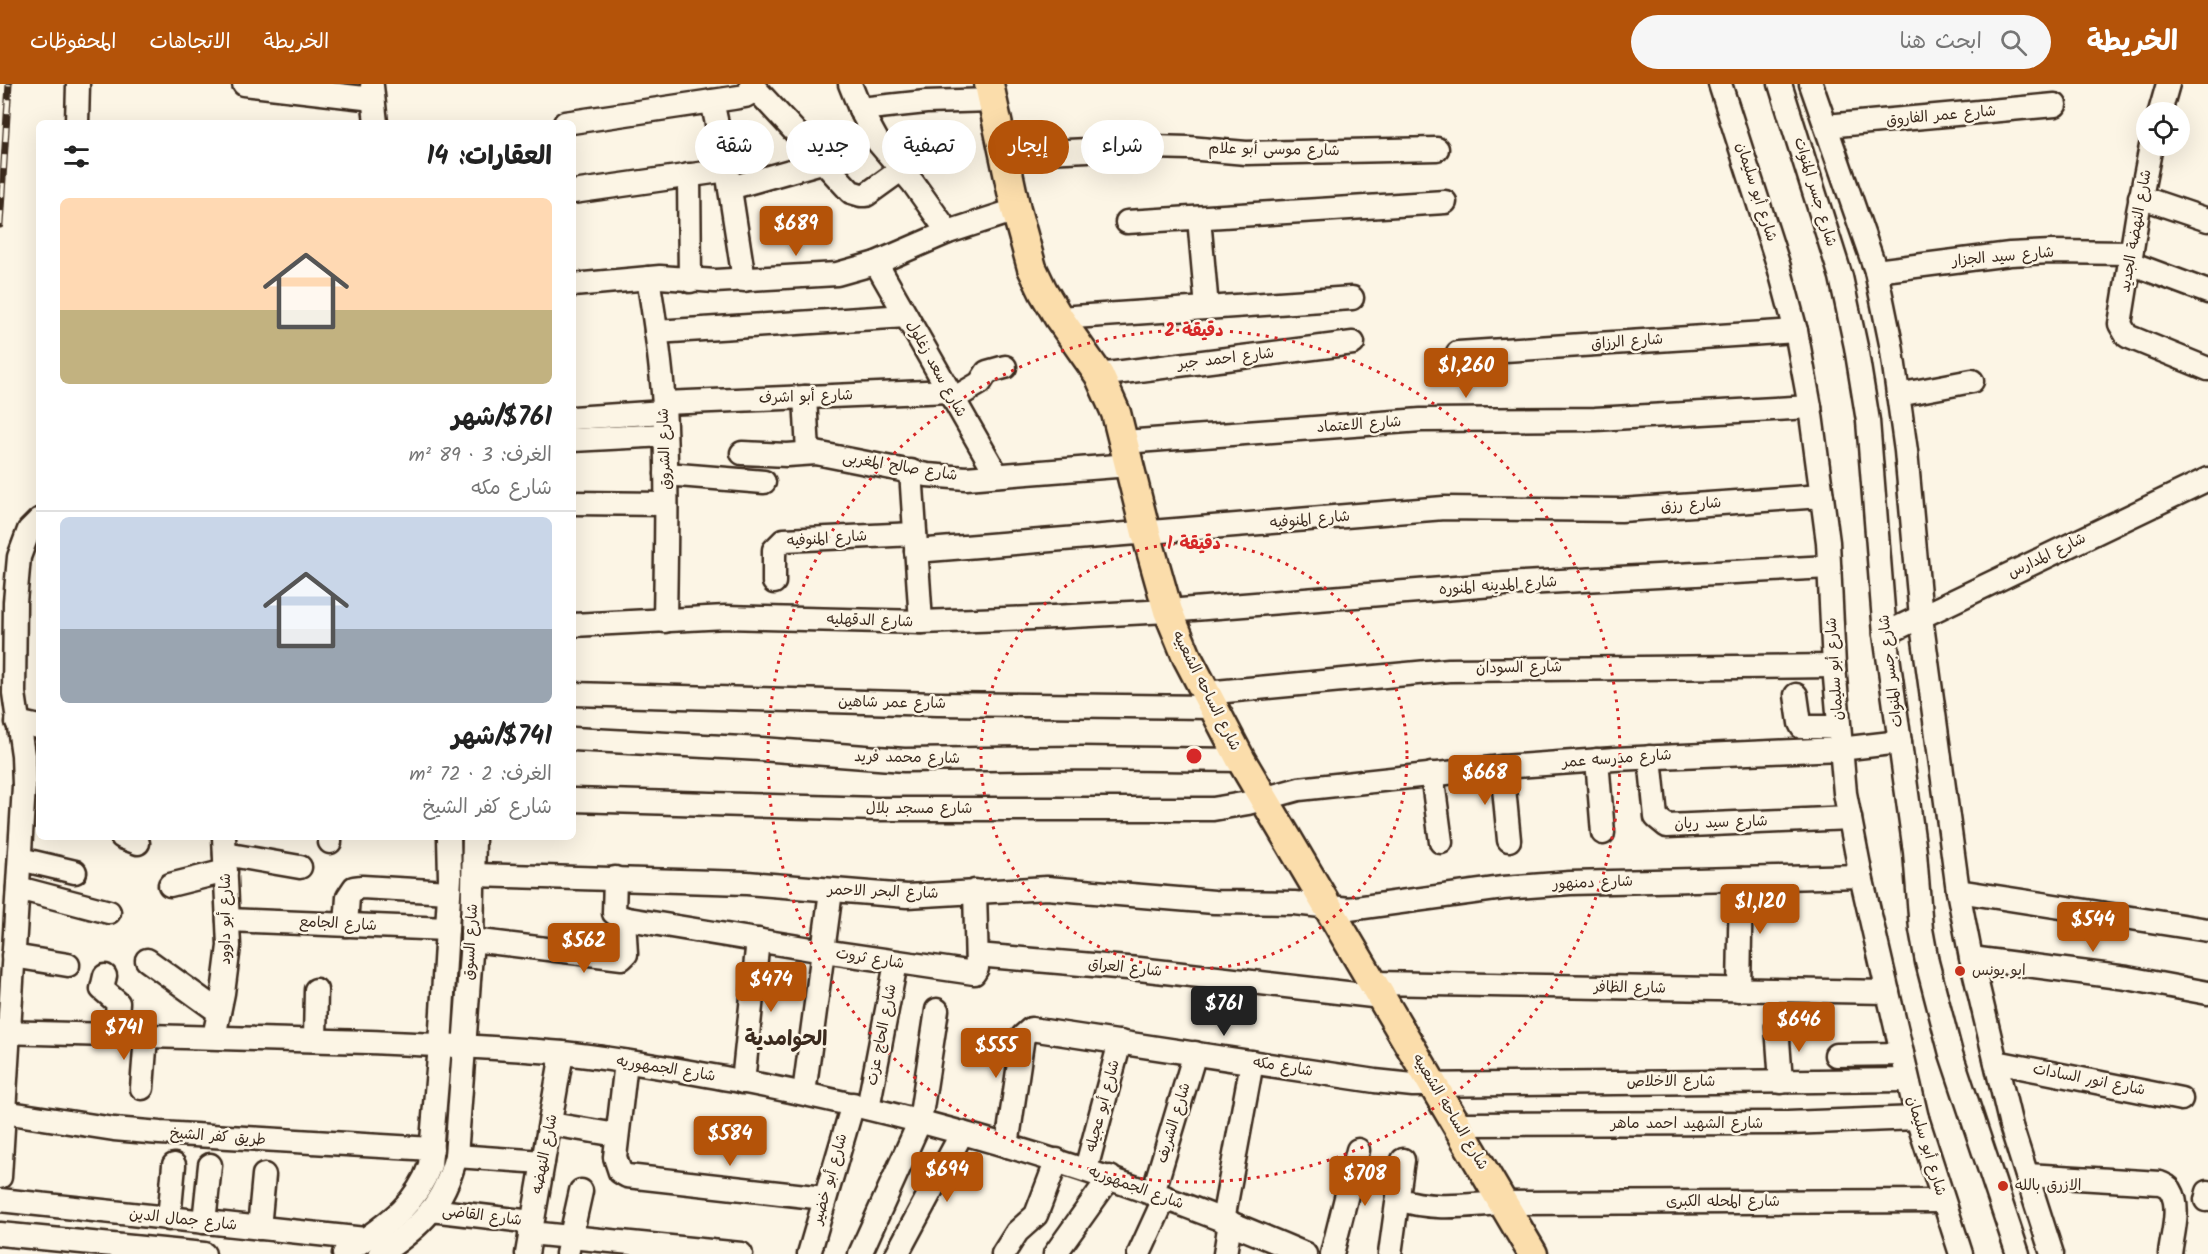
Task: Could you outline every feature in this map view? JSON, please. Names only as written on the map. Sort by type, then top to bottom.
[{"type":"main road","name":"شارع الساحه الشعبيه","points":[[991,92],[997,120]]},
{"type":"main road","name":"شارع الساحه الشعبيه","points":[[1008,174],[1034,273],[1059,318],[1099,375],[1116,413],[1168,611],[1208,700],[1241,760],[1533,1254]]},
{"type":"street","points":[[77,120],[78,84]]},
{"type":"street","points":[[244,84],[372,92],[376,120]]},
{"type":"street","points":[[850,84],[860,109],[882,147]]},
{"type":"street","name":"شارع أبو سليمان","points":[[1720,84],[1779,267],[1796,331],[1810,407],[1829,567],[1839,738],[1850,818],[1907,1080],[1961,1254]]},
{"type":"street","name":"شارع جسر المنوات","points":[[1780,84],[1841,277],[1854,335],[1870,441],[1886,634],[1915,852],[1926,962],[1952,1054],[2018,1254]]},
{"type":"street","name":"شارع جسر المنوات","points":[[1810,84],[1876,271],[1892,344],[1906,451],[1921,617],[1958,891],[1971,958],[2011,1126],[2052,1254]]},
{"type":"street","points":[[2163,102],[2168,84]]},
{"type":"street","points":[[576,121],[746,96],[753,87],[786,123]]},
{"type":"street","points":[[860,109],[991,92]]},
{"type":"street","points":[[712,101],[728,179],[744,280]]},
{"type":"street","name":"شارع عمر الفاروق","points":[[1826,126],[2055,105]]},
{"type":"street","name":"شارع موسى أبو علام","points":[[1069,151],[1151,147],[1246,153],[1437,148]]},
{"type":"street","name":"شارع النهضة الجديد","points":[[2149,156],[2121,317],[2123,330],[2127,336],[2208,369]]},
{"type":"street","points":[[576,192],[689,175],[728,179],[786,169]]},
{"type":"street","points":[[834,174],[848,189],[861,195],[866,195],[896,174]]},
{"type":"street","points":[[905,174],[948,232]]},
{"type":"street","points":[[689,175],[690,281]]},
{"type":"street","points":[[2140,197],[2208,220]]},
{"type":"street","points":[[1127,222],[1444,202]]},
{"type":"street","points":[[576,285],[648,278],[690,281],[825,276],[876,263],[948,232],[1016,210]]},
{"type":"street","points":[[1199,218],[1207,308]]},
{"type":"street","name":"شارع سيد الجزار","points":[[1876,271],[2010,254],[2051,252],[2131,258],[2208,291]]},
{"type":"street","name":"شارع سعد زغلول","points":[[876,263],[997,475]]},
{"type":"street","name":"شارع الشروق","points":[[648,278],[664,408],[665,621]]},
{"type":"street","points":[[1059,318],[1352,298]]},
{"type":"street","points":[[656,332],[906,315]]},
{"type":"street","name":"شارع الرزاق","points":[[1458,353],[1796,331]]},
{"type":"street","name":"شارع احمد جبر","points":[[1099,375],[1353,343]]},
{"type":"street","points":[[951,395],[980,383],[987,372],[1005,368]]},
{"type":"street","points":[[1898,395],[1972,381]]},
{"type":"street","name":"شارع أبو اشرف","points":[[576,418],[805,397],[951,395]]},
{"type":"street","points":[[805,397],[808,452]]},
{"type":"street","name":"شارع الاعتماد","points":[[1127,453],[1421,420],[1595,419],[1810,407]]},
{"type":"street","points":[[576,440],[665,435]]},
{"type":"street","name":"شارع صالح المغربى","points":[[742,453],[787,455],[808,452],[955,477],[997,475],[1127,453]]},
{"type":"street","points":[[911,471],[921,622]]},
{"type":"street","points":[[666,474],[764,482]]},
{"type":"street","name":"شارع المدارس","points":[[1886,634],[2208,479]]},
{"type":"street","name":"شارع رزق","points":[[1561,510],[1621,510],[1821,496]]},
{"type":"street","points":[[576,503],[666,504]]},
{"type":"street","name":"شارع المنوفيه","points":[[774,582],[774,550],[784,540],[916,542],[1146,533],[1465,507],[1561,510]]},
{"type":"street","points":[[0,1177],[4,1112],[4,1032],[13,956],[20,859],[31,805],[28,724],[14,693],[15,603],[20,557],[29,530],[36,523]]},
{"type":"street","name":"شارع المدينه المنوره","points":[[1168,611],[1505,584],[1829,567]]},
{"type":"street","name":"شارع الدقهليه","points":[[576,625],[750,617],[921,622],[1168,611]]},
{"type":"street","name":"شارع السودان","points":[[1208,700],[1449,670],[1834,666]]},
{"type":"street","name":"شارع عمر شاهين","points":[[576,693],[938,704],[1208,700]]},
{"type":"street","points":[[1796,695],[1802,727],[1839,738]]},
{"type":"street","name":"شارع مدرسه عمر","points":[[1265,798],[1299,789],[1502,767],[1650,757],[1839,738],[1900,742]]},
{"type":"street","name":"شارع محمد فريد","points":[[576,739],[738,747],[904,760],[1079,758],[1241,760]]},
{"type":"street","name":"شارع سيد ريان","points":[[1650,757],[1656,817],[1667,826],[1850,818]]},
{"type":"street","points":[[1597,760],[1603,833]]},
{"type":"street","points":[[1502,767],[1509,840]]},
{"type":"street","points":[[1432,774],[1441,842]]},
{"type":"street","name":"شارع مسجد بلال","points":[[576,800],[877,809],[1213,809],[1265,798]]},
{"type":"street","name":"شارع السوق","points":[[380,1249],[396,1216],[417,1193],[425,1180],[432,1149],[447,929],[449,840]]},
{"type":"street","name":"شارع السوق","points":[[380,1249],[411,1230],[432,1210],[450,1180],[456,1156],[472,940],[474,840]]},
{"type":"street","points":[[1915,852],[1952,849]]},
{"type":"street","points":[[170,885],[225,854],[300,867]]},
{"type":"street","name":"شارع أبو داوود","points":[[214,1037],[226,969],[228,920],[225,854]]},
{"type":"street","points":[[20,859],[75,872]]},
{"type":"street","name":"شارع البحر الاحمر","points":[[474,875],[747,883],[907,896],[1047,888],[1214,902],[1294,903],[1327,906]]},
{"type":"street","name":"شارع دمنهور","points":[[1327,906],[1360,909],[1481,890],[1570,883],[1861,876]]},
{"type":"street","points":[[472,940],[622,958],[626,954],[624,918],[614,913],[615,878]]},
{"type":"street","points":[[1739,990],[1741,879]]},
{"type":"street","points":[[18,888],[110,912]]},
{"type":"street","points":[[346,925],[348,897],[354,888],[449,892]]},
{"type":"street","points":[[804,1093],[831,891]]},
{"type":"street","points":[[975,891],[977,955]]},
{"type":"street","points":[[1958,891],[2208,930]]},
{"type":"street","name":"شارع ثروت","points":[[624,918],[896,963],[974,973],[978,968],[977,955]]},
{"type":"street","name":"شارع الجامع","points":[[228,920],[447,929]]},
{"type":"street","points":[[744,1082],[758,940]]},
{"type":"street","name":"شارع العراق","points":[[977,955],[1377,990]]},
{"type":"street","points":[[13,956],[68,965]]},
{"type":"street","points":[[1971,958],[2127,978],[2208,993]]},
{"type":"street","points":[[147,960],[219,1012]]},
{"type":"street","name":"شارع الحاج عزت","points":[[860,1106],[896,963]]},
{"type":"street","points":[[105,976],[102,989],[118,1003],[115,1035]]},
{"type":"street","points":[[315,1040],[316,990]]},
{"type":"street","name":"شارع الظافر","points":[[1377,990],[1888,992]]},
{"type":"street","points":[[860,1254],[920,1121],[938,1010]]},
{"type":"street","points":[[1777,1026],[1781,1082]]},
{"type":"street","name":"شارع مكه","points":[[1007,1146],[1023,1036],[1026,1031],[1034,1029],[1375,1082],[1434,1085]]},
{"type":"street","name":"شارع الجمهوريه","points":[[4,1032],[315,1040],[562,1053],[744,1082],[860,1106],[1057,1160],[1159,1195],[1302,1253]]},
{"type":"street","points":[[142,1088],[146,1036]]},
{"type":"street","name":"شارع أبو عجيله","points":[[1086,1169],[1120,1042]]},
{"type":"street","name":"شارع النهضه","points":[[530,1236],[562,1053]]},
{"type":"street","name":"شارع الشريف","points":[[1139,1254],[1159,1195],[1195,1053]]},
{"type":"street","points":[[1836,1055],[1902,1054]]},
{"type":"street","points":[[626,1062],[615,1157],[620,1172],[627,1176],[824,1198]]},
{"type":"street","points":[[1224,1254],[1252,1062]]},
{"type":"street","name":"شارع انور السادات","points":[[1996,1062],[2181,1099]]},
{"type":"street","name":"شارع الاخلاص","points":[[1434,1085],[1907,1080]]},
{"type":"street","name":"شارع أبو خضير","points":[[809,1254],[824,1198],[860,1106]]},
{"type":"street","name":"طريق كفر الشيخ","points":[[4,1112],[114,1129],[160,1133],[432,1149]]},
{"type":"street","name":"شارع الشهيد احمد ماهر","points":[[1458,1125],[1800,1123],[1917,1118]]},
{"type":"street","points":[[551,1124],[617,1135]]},
{"type":"street","points":[[897,1254],[962,1133]]},
{"type":"street","points":[[1332,1254],[1358,1150]]},
{"type":"street","points":[[456,1156],[543,1162]]},
{"type":"street","points":[[1003,1254],[1017,1232],[1036,1215],[1057,1160]]},
{"type":"street","points":[[1390,1254],[1403,1160]]},
{"type":"street","points":[[169,1219],[174,1165]]},
{"type":"street","points":[[204,1222],[210,1165]]},
{"type":"street","points":[[259,1228],[264,1175]]},
{"type":"street","points":[[2027,1175],[2160,1183],[2170,1188],[2175,1198],[2175,1211],[2170,1254]]},
{"type":"street","points":[[1055,1254],[1110,1177]]},
{"type":"street","points":[[569,1246],[581,1191]]},
{"type":"street","name":"شارع المحله الكبرى","points":[[1398,1199],[1436,1206],[1503,1203],[1943,1201]]},
{"type":"street","name":"شارع جمال الدين","points":[[0,1200],[259,1228],[380,1249]]},
{"type":"street","name":"شارع القاضى","points":[[432,1210],[569,1246],[741,1254]]},
{"type":"street","points":[[0,1234],[204,1254]]},
{"type":"street","points":[[344,1254],[380,1249]]},
{"type":"railway","points":[[0,225],[9,84]]},
{"type":"place","name":"ابو يونس","points":[[1960,971]]},
{"type":"place","name":"الازرق بالله","points":[[2003,1186]]},
{"type":"district","name":"الحوامدية","points":[[786,1039]]}]
